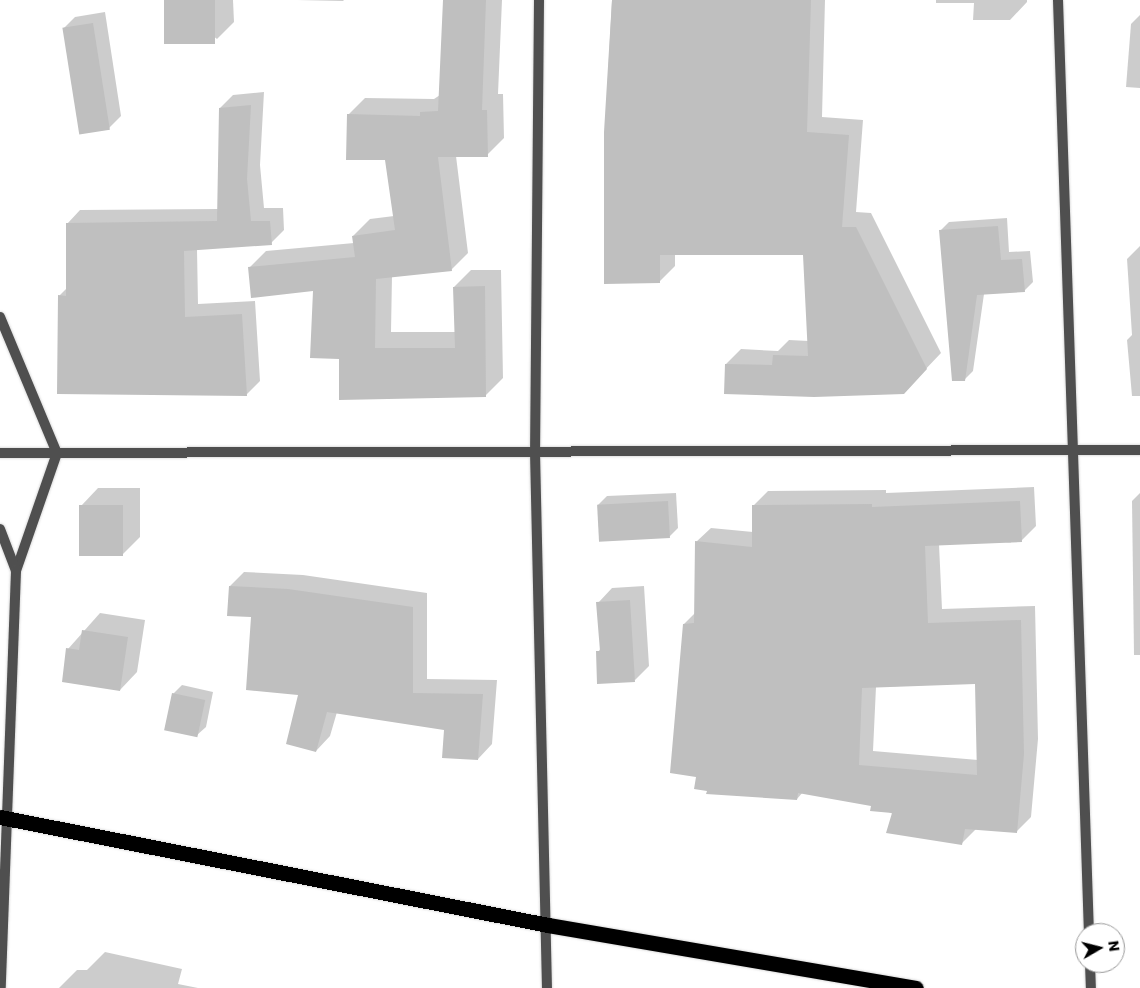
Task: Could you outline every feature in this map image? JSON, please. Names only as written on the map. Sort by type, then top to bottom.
[{"type":"highway","points":[[4,818],[548,925],[916,988]]},
{"type":"street","points":[[539,0],[535,452],[548,925],[548,988]]},
{"type":"street","points":[[1058,0],[1071,450],[1089,923]]},
{"type":"street","points":[[0,312],[0,317],[57,453],[16,571],[4,818],[1,988]]},
{"type":"street","points":[[0,453],[1140,450]]},
{"type":"street","points":[[0,529],[16,571]]},
{"type":"street","points":[[1090,973],[1091,988]]},
{"type":"building","points":[[164,0],[215,0],[215,44],[164,44]]},
{"type":"building","points":[[443,0],[486,0],[482,110],[487,110],[488,157],[438,157],[452,271],[376,279],[375,348],[455,348],[453,287],[485,286],[486,397],[339,400],[339,359],[310,358],[313,291],[251,298],[248,267],[355,257],[352,236],[395,230],[385,160],[346,160],[347,114],[420,116],[420,112],[438,111]]},
{"type":"building","points":[[612,0],[811,0],[807,132],[849,135],[842,227],[856,227],[927,369],[904,394],[814,397],[724,394],[725,364],[772,365],[773,355],[808,356],[803,255],[660,255],[660,283],[604,284],[604,132]]},
{"type":"building","points":[[93,23],[110,130],[79,135],[62,28]]},
{"type":"building","points":[[251,105],[247,179],[251,221],[270,221],[272,245],[184,251],[185,317],[242,314],[247,396],[57,394],[58,295],[66,296],[66,223],[217,221],[219,108]]},
{"type":"building","points":[[998,226],[1001,260],[1022,259],[1025,292],[977,295],[965,381],[952,381],[939,230]]},
{"type":"building","points":[[668,501],[670,538],[599,542],[597,505]]},
{"type":"building","points":[[1020,501],[1022,542],[925,546],[928,623],[1021,620],[1024,754],[1017,833],[965,829],[962,845],[886,833],[892,813],[870,811],[871,806],[798,793],[797,800],[706,794],[707,791],[694,789],[696,777],[670,773],[683,624],[694,623],[695,541],[752,547],[752,505],[872,504],[872,507]],"holes":[[[975,684],[977,775],[859,765],[862,688]]]},
{"type":"building","points":[[79,505],[123,505],[123,556],[79,556]]},
{"type":"building","points":[[229,586],[288,589],[413,607],[413,693],[483,694],[478,760],[442,758],[444,730],[327,712],[316,752],[286,744],[298,695],[246,690],[251,617],[227,616]]},
{"type":"building","points":[[630,600],[635,682],[597,684],[596,651],[600,651],[596,602]]},
{"type":"building","points":[[82,630],[128,637],[120,691],[62,682],[66,648],[79,650]]},
{"type":"building","points":[[172,693],[205,700],[197,737],[164,730]]}]
